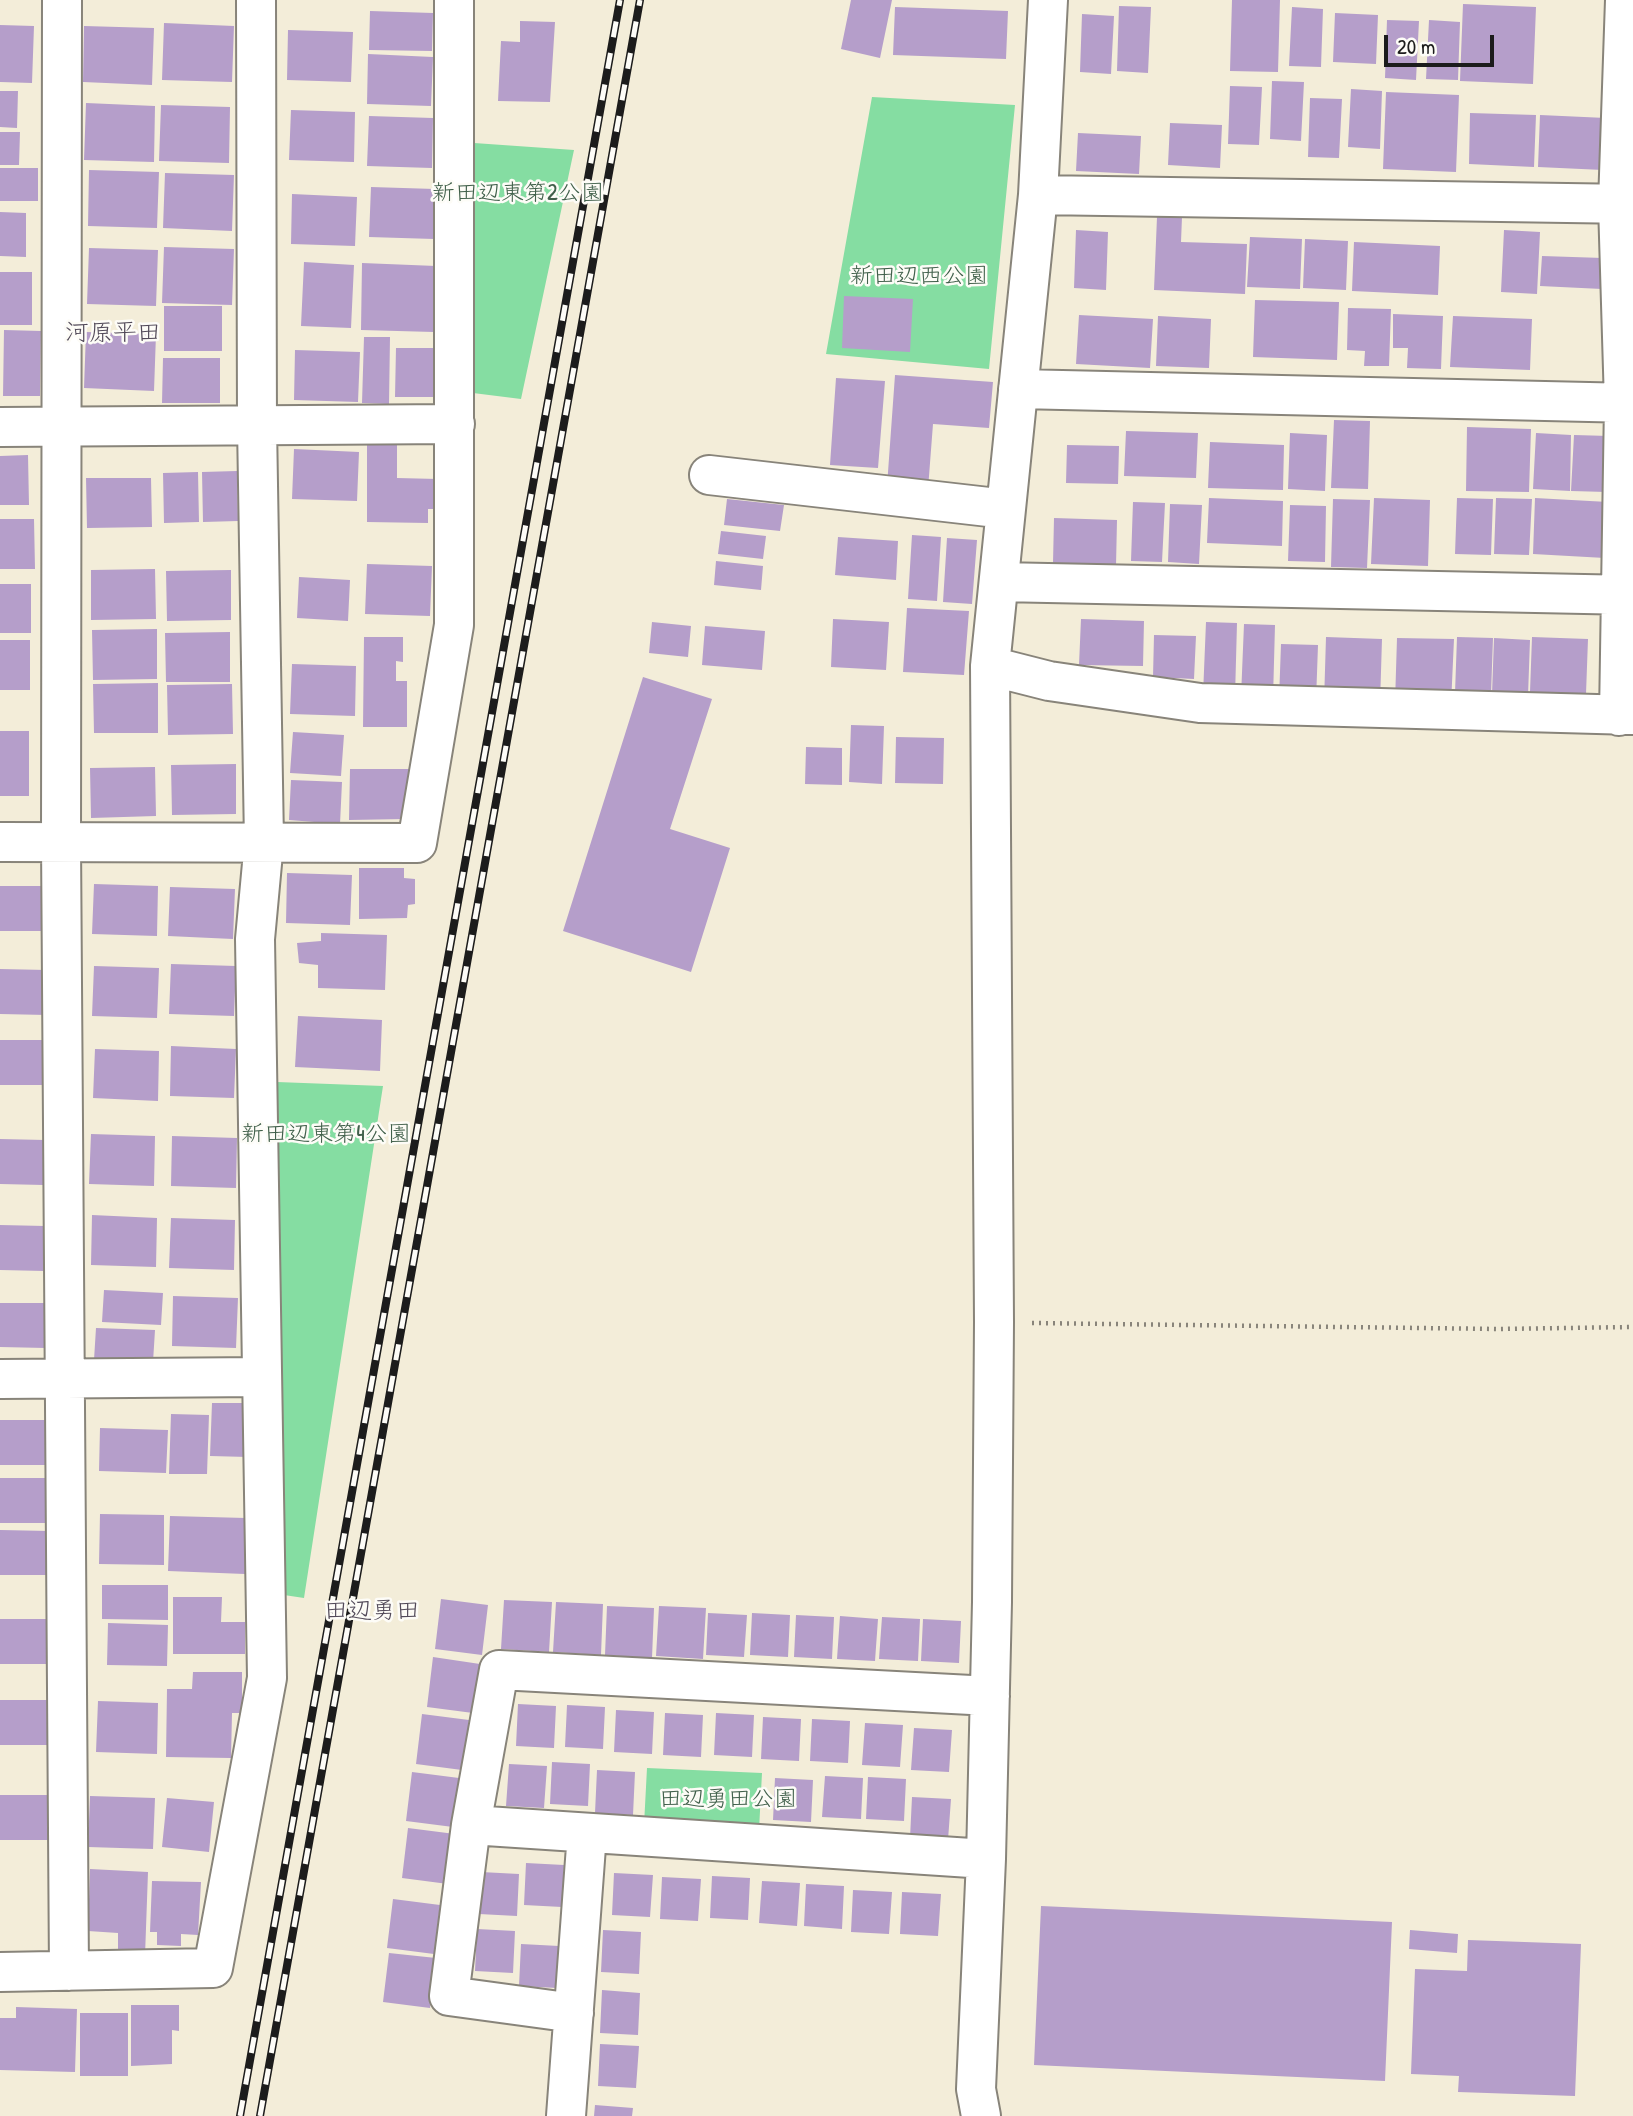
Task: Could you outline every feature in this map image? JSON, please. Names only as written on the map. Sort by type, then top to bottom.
[{"type":"street","points":[[62,0],[61,842],[67,1379],[69,1971]]},
{"type":"street","points":[[0,1972],[213,1968],[267,1678],[255,939],[264,842],[257,425],[256,0]]},
{"type":"street","points":[[0,842],[417,843],[454,625],[454,0]]},
{"type":"street","points":[[981,2116],[976,2090],[990,1696],[994,1322],[990,666],[1038,195],[1048,0]]},
{"type":"street","points":[[990,666],[1049,681],[1199,703],[1626,715],[1629,403],[1625,0]]},
{"type":"street","points":[[1038,195],[1626,204]]},
{"type":"street","points":[[1018,389],[1629,403]]},
{"type":"street","points":[[0,427],[455,424]]},
{"type":"street","points":[[709,475],[1006,509]]},
{"type":"street","points":[[999,582],[1627,594]]},
{"type":"street","points":[[0,1379],[262,1377]]},
{"type":"street","points":[[574,2013],[449,1996],[471,1825],[499,1670],[990,1696]]},
{"type":"street","points":[[471,1825],[986,1859]]},
{"type":"street","points":[[566,2116],[587,1833]]},
{"type":"path","points":[[994,1322],[1498,1329],[1633,1327]]},
{"type":"green space","name":"新田辺西公園","points":[[872,97],[1015,105],[989,369],[826,354]]},
{"type":"green space","name":"新田辺東第2公園","points":[[474,143],[574,150],[521,399],[473,393]]},
{"type":"green space","name":"新田辺東第4公園","points":[[277,1082],[383,1086],[304,1598],[284,1595]]},
{"type":"green space","name":"田辺勇田公園","points":[[647,1768],[762,1773],[759,1830],[644,1825]]},
{"type":"building","points":[[851,0],[892,0],[880,58],[841,49]]},
{"type":"building","points":[[1232,0],[1280,0],[1278,72],[1230,71]]},
{"type":"building","points":[[1463,4],[1536,7],[1533,84],[1460,81]]},
{"type":"building","points":[[1119,6],[1151,7],[1148,73],[1117,71]]},
{"type":"building","points":[[895,7],[1008,11],[1006,59],[893,55]]},
{"type":"building","points":[[1292,7],[1323,9],[1321,67],[1289,66]]},
{"type":"building","points":[[370,11],[433,13],[432,51],[369,50]]},
{"type":"building","points":[[1335,13],[1378,15],[1376,64],[1333,62]]},
{"type":"building","points":[[1082,14],[1114,16],[1111,74],[1080,72]]},
{"type":"building","points":[[1387,20],[1419,21],[1416,80],[1385,78]]},
{"type":"building","points":[[1429,20],[1460,22],[1458,80],[1426,79]]},
{"type":"building","points":[[520,21],[555,22],[550,102],[498,101],[501,41],[520,42]]},
{"type":"building","points":[[164,23],[234,26],[232,82],[162,80]]},
{"type":"building","points":[[0,25],[34,26],[32,83],[0,82]]},
{"type":"building","points":[[84,26],[154,28],[152,85],[83,82]]},
{"type":"building","points":[[288,30],[353,32],[351,82],[287,80]]},
{"type":"building","points":[[368,54],[433,57],[431,106],[367,104]]},
{"type":"building","points":[[1272,81],[1304,82],[1301,141],[1270,139]]},
{"type":"building","points":[[1230,86],[1262,87],[1259,145],[1228,144]]},
{"type":"building","points":[[1351,89],[1382,91],[1380,149],[1348,147]]},
{"type":"building","points":[[0,91],[18,91],[17,128],[0,127]]},
{"type":"building","points":[[1386,92],[1459,95],[1456,172],[1383,169]]},
{"type":"building","points":[[1310,98],[1342,99],[1339,158],[1308,157]]},
{"type":"building","points":[[86,103],[155,106],[154,162],[84,160]]},
{"type":"building","points":[[161,105],[230,107],[229,163],[159,161]]},
{"type":"building","points":[[291,110],[355,112],[354,162],[289,160]]},
{"type":"building","points":[[1470,113],[1536,115],[1534,167],[1469,164]]},
{"type":"building","points":[[1540,115],[1606,118],[1603,170],[1538,167]]},
{"type":"building","points":[[369,116],[433,118],[432,168],[367,166]]},
{"type":"building","points":[[1170,123],[1222,125],[1220,168],[1168,165]]},
{"type":"building","points":[[0,132],[20,132],[19,165],[0,165]]},
{"type":"building","points":[[1078,133],[1141,136],[1139,174],[1076,171]]},
{"type":"building","points":[[0,168],[38,168],[38,201],[0,201]]},
{"type":"building","points":[[89,170],[159,172],[157,228],[88,226]]},
{"type":"building","points":[[165,173],[234,175],[232,231],[163,228]]},
{"type":"building","points":[[371,187],[435,189],[434,239],[369,237]]},
{"type":"building","points":[[292,194],[357,197],[355,246],[291,244]]},
{"type":"building","points":[[0,212],[26,213],[26,257],[0,256]]},
{"type":"building","points":[[1157,217],[1182,217],[1181,242],[1247,244],[1245,294],[1154,290]]},
{"type":"building","points":[[1076,230],[1108,232],[1106,290],[1074,288]]},
{"type":"building","points":[[1504,230],[1540,232],[1537,294],[1501,292]]},
{"type":"building","points":[[1250,237],[1302,239],[1300,289],[1247,287]]},
{"type":"building","points":[[1305,239],[1348,241],[1346,290],[1303,288]]},
{"type":"building","points":[[1354,242],[1440,246],[1438,295],[1352,291]]},
{"type":"building","points":[[164,247],[234,249],[232,305],[162,303]]},
{"type":"building","points":[[89,248],[158,250],[156,306],[87,304]]},
{"type":"building","points":[[1542,256],[1603,258],[1602,289],[1540,286]]},
{"type":"building","points":[[304,262],[354,265],[351,328],[301,326]]},
{"type":"building","points":[[362,263],[436,266],[434,332],[361,330]]},
{"type":"building","points":[[0,272],[32,272],[32,325],[0,325]]},
{"type":"building","points":[[844,296],[913,299],[910,352],[842,348]]},
{"type":"building","points":[[1255,300],[1339,302],[1337,360],[1253,357]]},
{"type":"building","points":[[164,306],[222,306],[222,351],[164,351]]},
{"type":"building","points":[[1348,308],[1391,309],[1389,366],[1364,366],[1365,351],[1347,350]]},
{"type":"building","points":[[1393,314],[1443,316],[1441,369],[1407,368],[1408,348],[1393,348]]},
{"type":"building","points":[[1079,315],[1153,319],[1150,368],[1076,364]]},
{"type":"building","points":[[1158,316],[1211,319],[1209,368],[1156,366]]},
{"type":"building","points":[[1453,316],[1532,319],[1530,370],[1450,367]]},
{"type":"building","points":[[4,330],[41,331],[40,396],[3,396]]},
{"type":"building","points":[[86,332],[156,334],[154,391],[84,388]]},
{"type":"building","points":[[364,337],[390,337],[389,404],[362,403]]},
{"type":"building","points":[[396,348],[434,348],[434,397],[395,397]]},
{"type":"building","points":[[295,350],[360,352],[358,402],[294,400]]},
{"type":"building","points":[[163,358],[220,358],[220,403],[162,403]]},
{"type":"building","points":[[895,375],[993,382],[989,428],[933,424],[928,489],[887,486]]},
{"type":"building","points":[[836,378],[885,381],[878,468],[830,465]]},
{"type":"building","points":[[1334,420],[1370,421],[1368,489],[1331,488]]},
{"type":"building","points":[[1467,427],[1531,429],[1529,492],[1466,491]]},
{"type":"building","points":[[1126,431],[1198,433],[1196,478],[1124,476]]},
{"type":"building","points":[[1290,433],[1327,435],[1325,491],[1288,489]]},
{"type":"building","points":[[1536,433],[1571,435],[1570,491],[1533,489]]},
{"type":"building","points":[[1574,435],[1609,436],[1607,492],[1571,491]]},
{"type":"building","points":[[367,441],[397,442],[397,478],[438,479],[439,509],[428,509],[428,523],[367,522]]},
{"type":"building","points":[[1210,442],[1284,445],[1283,490],[1208,488]]},
{"type":"building","points":[[1067,445],[1119,446],[1118,484],[1066,483]]},
{"type":"building","points":[[294,449],[359,452],[357,501],[292,499]]},
{"type":"building","points":[[28,455],[29,505],[0,505],[0,456]]},
{"type":"building","points":[[237,471],[238,521],[203,522],[202,472]]},
{"type":"building","points":[[198,472],[199,522],[164,523],[163,473]]},
{"type":"building","points":[[86,478],[151,478],[152,527],[87,528]]},
{"type":"building","points":[[1209,498],[1283,501],[1282,546],[1207,543]]},
{"type":"building","points":[[1374,498],[1430,500],[1428,566],[1371,564]]},
{"type":"building","points":[[1457,498],[1493,499],[1491,555],[1455,554]]},
{"type":"building","points":[[1496,498],[1532,499],[1529,555],[1494,554]]},
{"type":"building","points":[[1535,498],[1608,502],[1605,558],[1533,554]]},
{"type":"building","points":[[727,499],[784,505],[780,531],[724,525]]},
{"type":"building","points":[[1333,499],[1370,500],[1367,568],[1331,567]]},
{"type":"building","points":[[1133,502],[1165,503],[1162,562],[1131,561]]},
{"type":"building","points":[[1170,504],[1202,505],[1199,564],[1168,562]]},
{"type":"building","points":[[1290,505],[1326,506],[1325,562],[1288,561]]},
{"type":"building","points":[[1054,518],[1117,520],[1116,566],[1053,563]]},
{"type":"building","points":[[0,519],[34,519],[35,569],[0,569]]},
{"type":"building","points":[[721,531],[766,536],[763,559],[718,554]]},
{"type":"building","points":[[912,535],[941,537],[937,601],[908,599]]},
{"type":"building","points":[[838,537],[898,541],[896,580],[835,575]]},
{"type":"building","points":[[947,538],[977,540],[972,604],[943,602]]},
{"type":"building","points":[[716,561],[763,566],[761,590],[714,585]]},
{"type":"building","points":[[367,564],[432,566],[430,616],[365,614]]},
{"type":"building","points":[[155,569],[156,619],[91,620],[91,570]]},
{"type":"building","points":[[231,570],[231,620],[167,621],[166,571]]},
{"type":"building","points":[[299,577],[350,580],[348,621],[297,618]]},
{"type":"building","points":[[0,584],[31,584],[31,633],[0,633]]},
{"type":"building","points":[[907,608],[969,611],[964,675],[903,672]]},
{"type":"building","points":[[833,619],[889,622],[886,670],[831,667]]},
{"type":"building","points":[[1081,619],[1144,621],[1143,666],[1079,665]]},
{"type":"building","points":[[652,622],[691,626],[688,657],[649,653]]},
{"type":"building","points":[[1206,622],[1237,623],[1235,697],[1203,695]]},
{"type":"building","points":[[1244,624],[1275,625],[1273,699],[1241,697]]},
{"type":"building","points":[[705,626],[765,631],[762,670],[702,665]]},
{"type":"building","points":[[157,629],[157,679],[93,680],[92,630]]},
{"type":"building","points":[[230,632],[230,682],[166,682],[165,633]]},
{"type":"building","points":[[1154,635],[1196,636],[1194,679],[1153,677]]},
{"type":"building","points":[[364,637],[403,637],[403,662],[396,661],[396,681],[407,681],[407,727],[363,727]]},
{"type":"building","points":[[1326,637],[1382,639],[1380,704],[1324,703]]},
{"type":"building","points":[[1457,637],[1493,638],[1491,694],[1455,693]]},
{"type":"building","points":[[1532,637],[1588,639],[1586,694],[1530,692]]},
{"type":"building","points":[[1397,638],[1454,639],[1451,705],[1395,703]]},
{"type":"building","points":[[1494,638],[1530,640],[1528,696],[1492,694]]},
{"type":"building","points":[[0,640],[30,640],[30,690],[0,690]]},
{"type":"building","points":[[1281,644],[1318,645],[1316,701],[1279,700]]},
{"type":"building","points":[[292,664],[356,666],[355,716],[290,714]]},
{"type":"building","points":[[643,677],[712,699],[670,829],[730,848],[691,972],[563,931]]},
{"type":"building","points":[[158,683],[158,733],[94,733],[93,684]]},
{"type":"building","points":[[232,684],[233,734],[168,735],[167,685]]},
{"type":"building","points":[[851,725],[884,726],[882,784],[849,782]]},
{"type":"building","points":[[0,731],[29,731],[29,796],[0,796]]},
{"type":"building","points":[[293,732],[344,735],[341,776],[290,773]]},
{"type":"building","points":[[896,737],[944,738],[943,784],[895,783]]},
{"type":"building","points":[[806,747],[842,748],[842,785],[805,784]]},
{"type":"building","points":[[236,764],[236,814],[172,815],[171,765]]},
{"type":"building","points":[[155,767],[156,816],[91,818],[90,768]]},
{"type":"building","points":[[350,769],[412,769],[412,791],[405,792],[405,819],[349,820]]},
{"type":"building","points":[[291,780],[342,782],[340,824],[289,820]]},
{"type":"building","points":[[359,868],[404,868],[404,878],[415,879],[415,904],[408,905],[407,918],[359,919]]},
{"type":"building","points":[[287,873],[352,875],[350,925],[286,923]]},
{"type":"building","points":[[94,884],[158,886],[157,936],[92,934]]},
{"type":"building","points":[[0,886],[47,886],[46,931],[0,931]]},
{"type":"building","points":[[170,887],[235,889],[233,939],[168,936]]},
{"type":"building","points":[[321,933],[387,935],[385,990],[318,988],[318,965],[299,963],[297,943],[321,941]]},
{"type":"building","points":[[171,964],[236,966],[234,1016],[169,1014]]},
{"type":"building","points":[[94,966],[159,968],[157,1018],[92,1016]]},
{"type":"building","points":[[0,969],[47,970],[47,1015],[0,1014]]},
{"type":"building","points":[[298,1016],[382,1020],[380,1071],[295,1067]]},
{"type":"building","points":[[0,1040],[43,1040],[42,1085],[0,1085]]},
{"type":"building","points":[[171,1046],[236,1049],[234,1098],[170,1096]]},
{"type":"building","points":[[95,1049],[159,1051],[158,1101],[93,1098]]},
{"type":"building","points":[[91,1134],[155,1136],[154,1186],[89,1184]]},
{"type":"building","points":[[172,1136],[237,1138],[236,1188],[171,1186]]},
{"type":"building","points":[[0,1139],[45,1140],[44,1185],[0,1184]]},
{"type":"building","points":[[92,1215],[157,1218],[156,1267],[91,1265]]},
{"type":"building","points":[[171,1218],[235,1220],[234,1270],[169,1268]]},
{"type":"building","points":[[0,1225],[45,1226],[45,1271],[0,1270]]},
{"type":"building","points":[[104,1290],[163,1293],[161,1325],[102,1322]]},
{"type":"building","points":[[173,1296],[238,1298],[236,1348],[172,1346]]},
{"type":"building","points":[[0,1303],[47,1303],[46,1348],[0,1347]]},
{"type":"building","points":[[96,1328],[155,1330],[153,1362],[94,1360]]},
{"type":"building","points":[[212,1403],[249,1403],[248,1457],[210,1456]]},
{"type":"building","points":[[171,1414],[209,1415],[207,1474],[169,1474]]},
{"type":"building","points":[[0,1420],[51,1420],[50,1465],[0,1465]]},
{"type":"building","points":[[100,1428],[168,1430],[166,1473],[99,1471]]},
{"type":"building","points":[[0,1478],[49,1478],[49,1523],[0,1523]]},
{"type":"building","points":[[100,1514],[164,1515],[164,1565],[99,1564]]},
{"type":"building","points":[[170,1516],[246,1518],[245,1574],[168,1571]]},
{"type":"building","points":[[0,1530],[49,1531],[48,1575],[0,1575]]},
{"type":"building","points":[[102,1585],[168,1585],[168,1620],[102,1619]]},
{"type":"building","points":[[173,1597],[222,1597],[221,1622],[245,1622],[245,1654],[173,1654]]},
{"type":"building","points":[[441,1599],[488,1605],[482,1655],[435,1649]]},
{"type":"building","points":[[504,1600],[552,1602],[549,1652],[501,1649]]},
{"type":"building","points":[[556,1602],[603,1604],[601,1655],[553,1652]]},
{"type":"building","points":[[607,1606],[654,1608],[652,1658],[605,1655]]},
{"type":"building","points":[[659,1606],[706,1608],[703,1659],[656,1656]]},
{"type":"building","points":[[708,1613],[747,1615],[744,1657],[706,1655]]},
{"type":"building","points":[[752,1613],[790,1615],[788,1657],[750,1655]]},
{"type":"building","points":[[796,1615],[834,1617],[832,1659],[794,1657]]},
{"type":"building","points":[[840,1616],[878,1619],[875,1661],[837,1659]]},
{"type":"building","points":[[882,1617],[920,1619],[918,1661],[879,1659]]},
{"type":"building","points":[[0,1619],[47,1619],[46,1664],[0,1664]]},
{"type":"building","points":[[923,1619],[961,1621],[959,1663],[921,1661]]},
{"type":"building","points":[[108,1623],[168,1625],[167,1666],[107,1665]]},
{"type":"building","points":[[433,1657],[480,1664],[473,1713],[427,1707]]},
{"type":"building","points":[[193,1672],[242,1672],[242,1713],[232,1713],[231,1758],[166,1757],[167,1689],[192,1689]]},
{"type":"building","points":[[0,1700],[50,1700],[50,1745],[0,1745]]},
{"type":"building","points":[[98,1701],[158,1703],[157,1754],[96,1752]]},
{"type":"building","points":[[518,1704],[556,1706],[554,1748],[516,1746]]},
{"type":"building","points":[[567,1705],[605,1707],[603,1749],[565,1747]]},
{"type":"building","points":[[616,1710],[654,1712],[652,1754],[614,1752]]},
{"type":"building","points":[[665,1713],[703,1715],[701,1757],[663,1755]]},
{"type":"building","points":[[716,1713],[754,1715],[752,1757],[714,1755]]},
{"type":"building","points":[[422,1714],[469,1720],[462,1770],[416,1764]]},
{"type":"building","points":[[763,1717],[801,1719],[799,1761],[761,1759]]},
{"type":"building","points":[[812,1719],[850,1721],[848,1763],[810,1761]]},
{"type":"building","points":[[865,1723],[903,1725],[900,1767],[862,1765]]},
{"type":"building","points":[[914,1728],[952,1730],[949,1772],[911,1770]]},
{"type":"building","points":[[552,1762],[590,1764],[588,1806],[550,1804]]},
{"type":"building","points":[[509,1764],[547,1766],[544,1808],[506,1806]]},
{"type":"building","points":[[597,1770],[635,1772],[633,1815],[595,1813]]},
{"type":"building","points":[[412,1772],[459,1778],[453,1827],[406,1821]]},
{"type":"building","points":[[825,1776],[863,1778],[861,1819],[822,1817]]},
{"type":"building","points":[[868,1777],[906,1779],[904,1821],[866,1819]]},
{"type":"building","points":[[775,1778],[813,1780],[811,1822],[773,1820]]},
{"type":"building","points":[[0,1795],[50,1795],[50,1840],[0,1840]]},
{"type":"building","points":[[90,1796],[155,1798],[153,1849],[88,1847]]},
{"type":"building","points":[[912,1797],[951,1799],[948,1840],[910,1838]]},
{"type":"building","points":[[167,1798],[214,1802],[209,1852],[162,1847]]},
{"type":"building","points":[[408,1828],[455,1834],[448,1884],[402,1878]]},
{"type":"building","points":[[526,1863],[564,1865],[562,1907],[524,1905]]},
{"type":"building","points":[[90,1869],[148,1872],[145,1956],[118,1954],[118,1933],[88,1931]]},
{"type":"building","points":[[481,1872],[519,1874],[517,1916],[479,1914]]},
{"type":"building","points":[[614,1873],[653,1875],[650,1917],[612,1915]]},
{"type":"building","points":[[712,1876],[750,1878],[748,1920],[710,1918]]},
{"type":"building","points":[[662,1877],[701,1879],[698,1921],[660,1919]]},
{"type":"building","points":[[152,1881],[201,1882],[198,1935],[181,1934],[181,1946],[157,1945],[157,1932],[150,1932]]},
{"type":"building","points":[[762,1881],[800,1883],[797,1926],[759,1923]]},
{"type":"building","points":[[806,1884],[844,1886],[842,1929],[804,1926]]},
{"type":"building","points":[[853,1890],[892,1892],[889,1934],[851,1932]]},
{"type":"building","points":[[902,1892],[941,1894],[938,1936],[900,1934]]},
{"type":"building","points":[[393,1899],[440,1905],[434,1954],[387,1948]]},
{"type":"building","points":[[1041,1906],[1392,1922],[1385,2081],[1034,2065]]},
{"type":"building","points":[[477,1929],[515,1931],[513,1973],[475,1971]]},
{"type":"building","points":[[603,1930],[641,1932],[639,1974],[601,1972]]},
{"type":"building","points":[[1410,1930],[1458,1934],[1457,1953],[1409,1949]]},
{"type":"building","points":[[1468,1940],[1581,1944],[1575,2096],[1458,2092],[1459,2076],[1411,2074],[1415,1969],[1467,1971]]},
{"type":"building","points":[[521,1944],[559,1946],[557,1988],[519,1986]]},
{"type":"building","points":[[389,1953],[436,1958],[430,2008],[383,2002]]},
{"type":"building","points":[[602,1990],[640,1993],[638,2035],[600,2033]]},
{"type":"building","points":[[131,2005],[179,2005],[179,2031],[172,2030],[172,2064],[131,2066]]},
{"type":"building","points":[[16,2007],[77,2009],[75,2072],[0,2070],[0,2018],[16,2018]]},
{"type":"building","points":[[80,2013],[128,2013],[128,2076],[80,2076]]},
{"type":"building","points":[[600,2044],[639,2046],[636,2088],[598,2086]]},
{"type":"building","points":[[595,2105],[633,2108],[632,2116],[594,2116]]},
{"type":"railway","points":[[240,2116],[620,0]]},
{"type":"railway","points":[[260,2116],[640,0]]},
{"type":"district","name":"河原平田","points":[[113,334]]},
{"type":"district","name":"田辺勇田","points":[[372,1612]]}]
